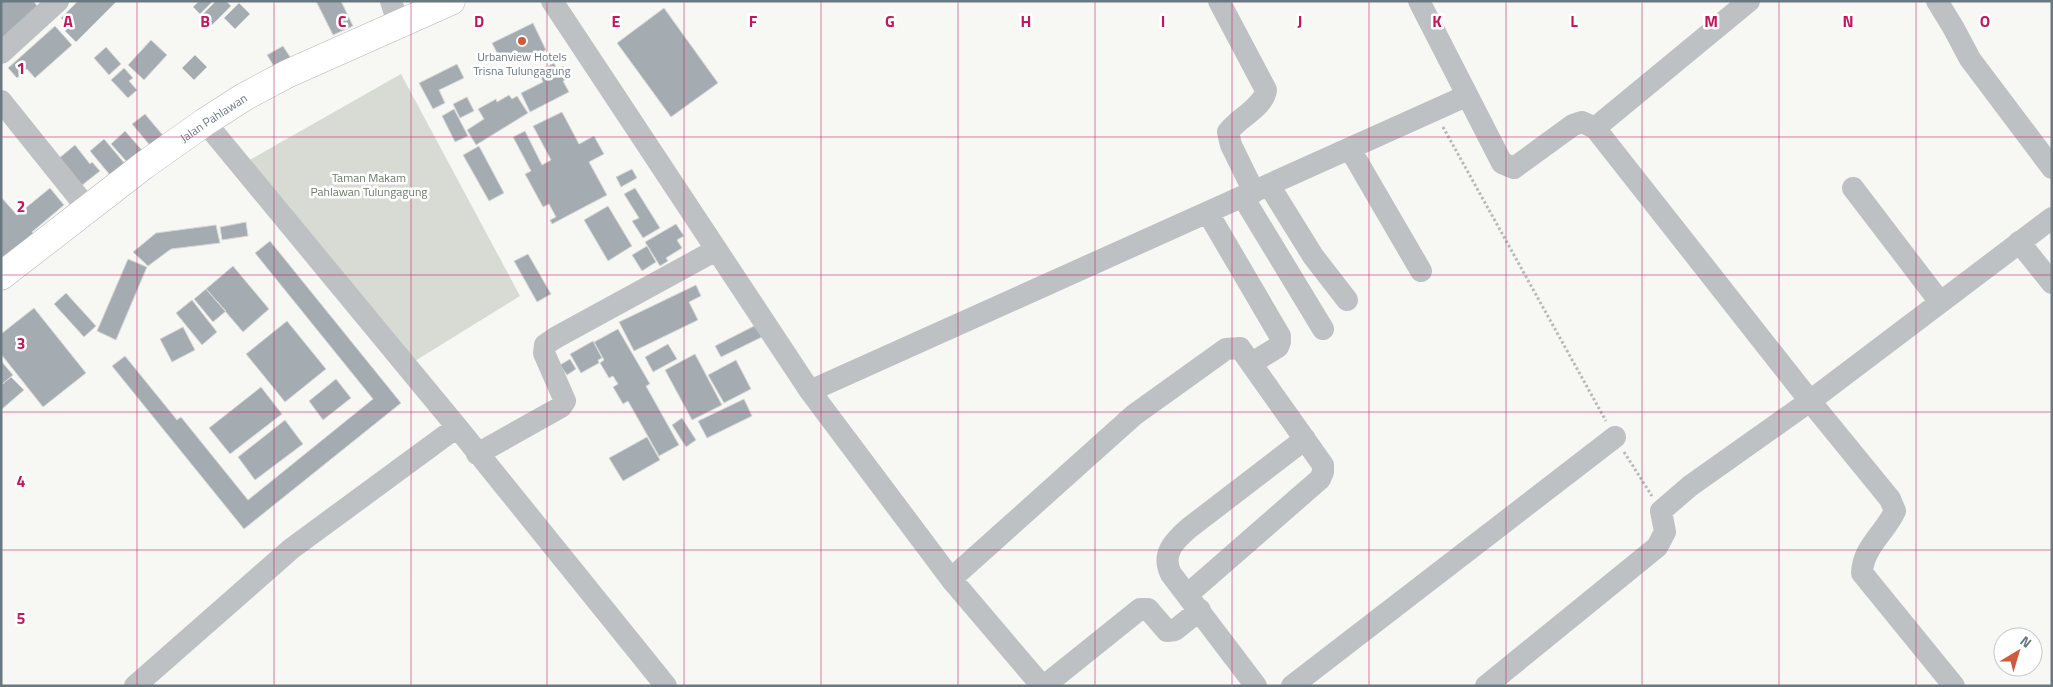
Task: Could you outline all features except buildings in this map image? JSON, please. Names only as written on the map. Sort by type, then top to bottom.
[{"type":"highway","name":"Jalan Pahlawan","points":[[1,276],[87,208],[205,122],[244,97],[395,12],[452,1]]},
{"type":"street","points":[[1,53],[58,1]]},
{"type":"street","points":[[552,1],[810,391],[951,579],[1043,686],[1140,609],[1148,609],[1167,631],[1175,630],[1194,603],[1320,479],[1323,472],[1323,464],[1240,348],[1226,349],[1142,410],[951,579]]},
{"type":"street","points":[[1219,1],[1266,90],[1265,97],[1234,124],[1228,132],[1230,145],[1255,191],[1323,329]]},
{"type":"street","points":[[1419,1],[1499,160],[1514,168],[1573,125],[1582,122],[1596,128],[1810,401],[1890,499],[1895,510],[1889,524],[1867,552],[1863,562],[1862,573],[1954,686]]},
{"type":"street","points":[[1596,128],[1749,1]]},
{"type":"street","points":[[1937,1],[1970,59],[2052,168]]},
{"type":"street","points":[[810,391],[1466,96]]},
{"type":"street","points":[[1,101],[87,208]]},
{"type":"street","points":[[205,122],[457,427],[661,684]]},
{"type":"street","points":[[1350,149],[1420,271]]},
{"type":"street","points":[[1853,188],[1940,302]]},
{"type":"street","points":[[1255,191],[1313,256],[1347,300]]},
{"type":"street","points":[[1208,213],[1280,336],[1278,347],[1252,363]]},
{"type":"street","points":[[1486,686],[1657,548],[1664,538],[1665,532],[1661,511],[1690,486],[1810,401],[2052,218]]},
{"type":"street","points":[[2020,242],[2052,283]]},
{"type":"street","points":[[477,454],[561,407],[565,402],[544,353],[545,345],[716,250]]},
{"type":"street","points":[[135,686],[291,549],[457,427]]},
{"type":"street","points":[[1292,686],[1615,437]]},
{"type":"street","points":[[1256,686],[1171,574],[1166,566],[1166,557],[1176,539],[1305,439]]},
{"type":"path","points":[[1434,111],[1615,437],[1661,511]]},
{"type":"green space","name":"Taman Makam Pahlawan Tulungagung","points":[[401,74],[520,296],[410,364],[248,161]]},
{"type":"place","name":"Urbanview Hotels Trisna Tulungagung","points":[[522,41]]}]
